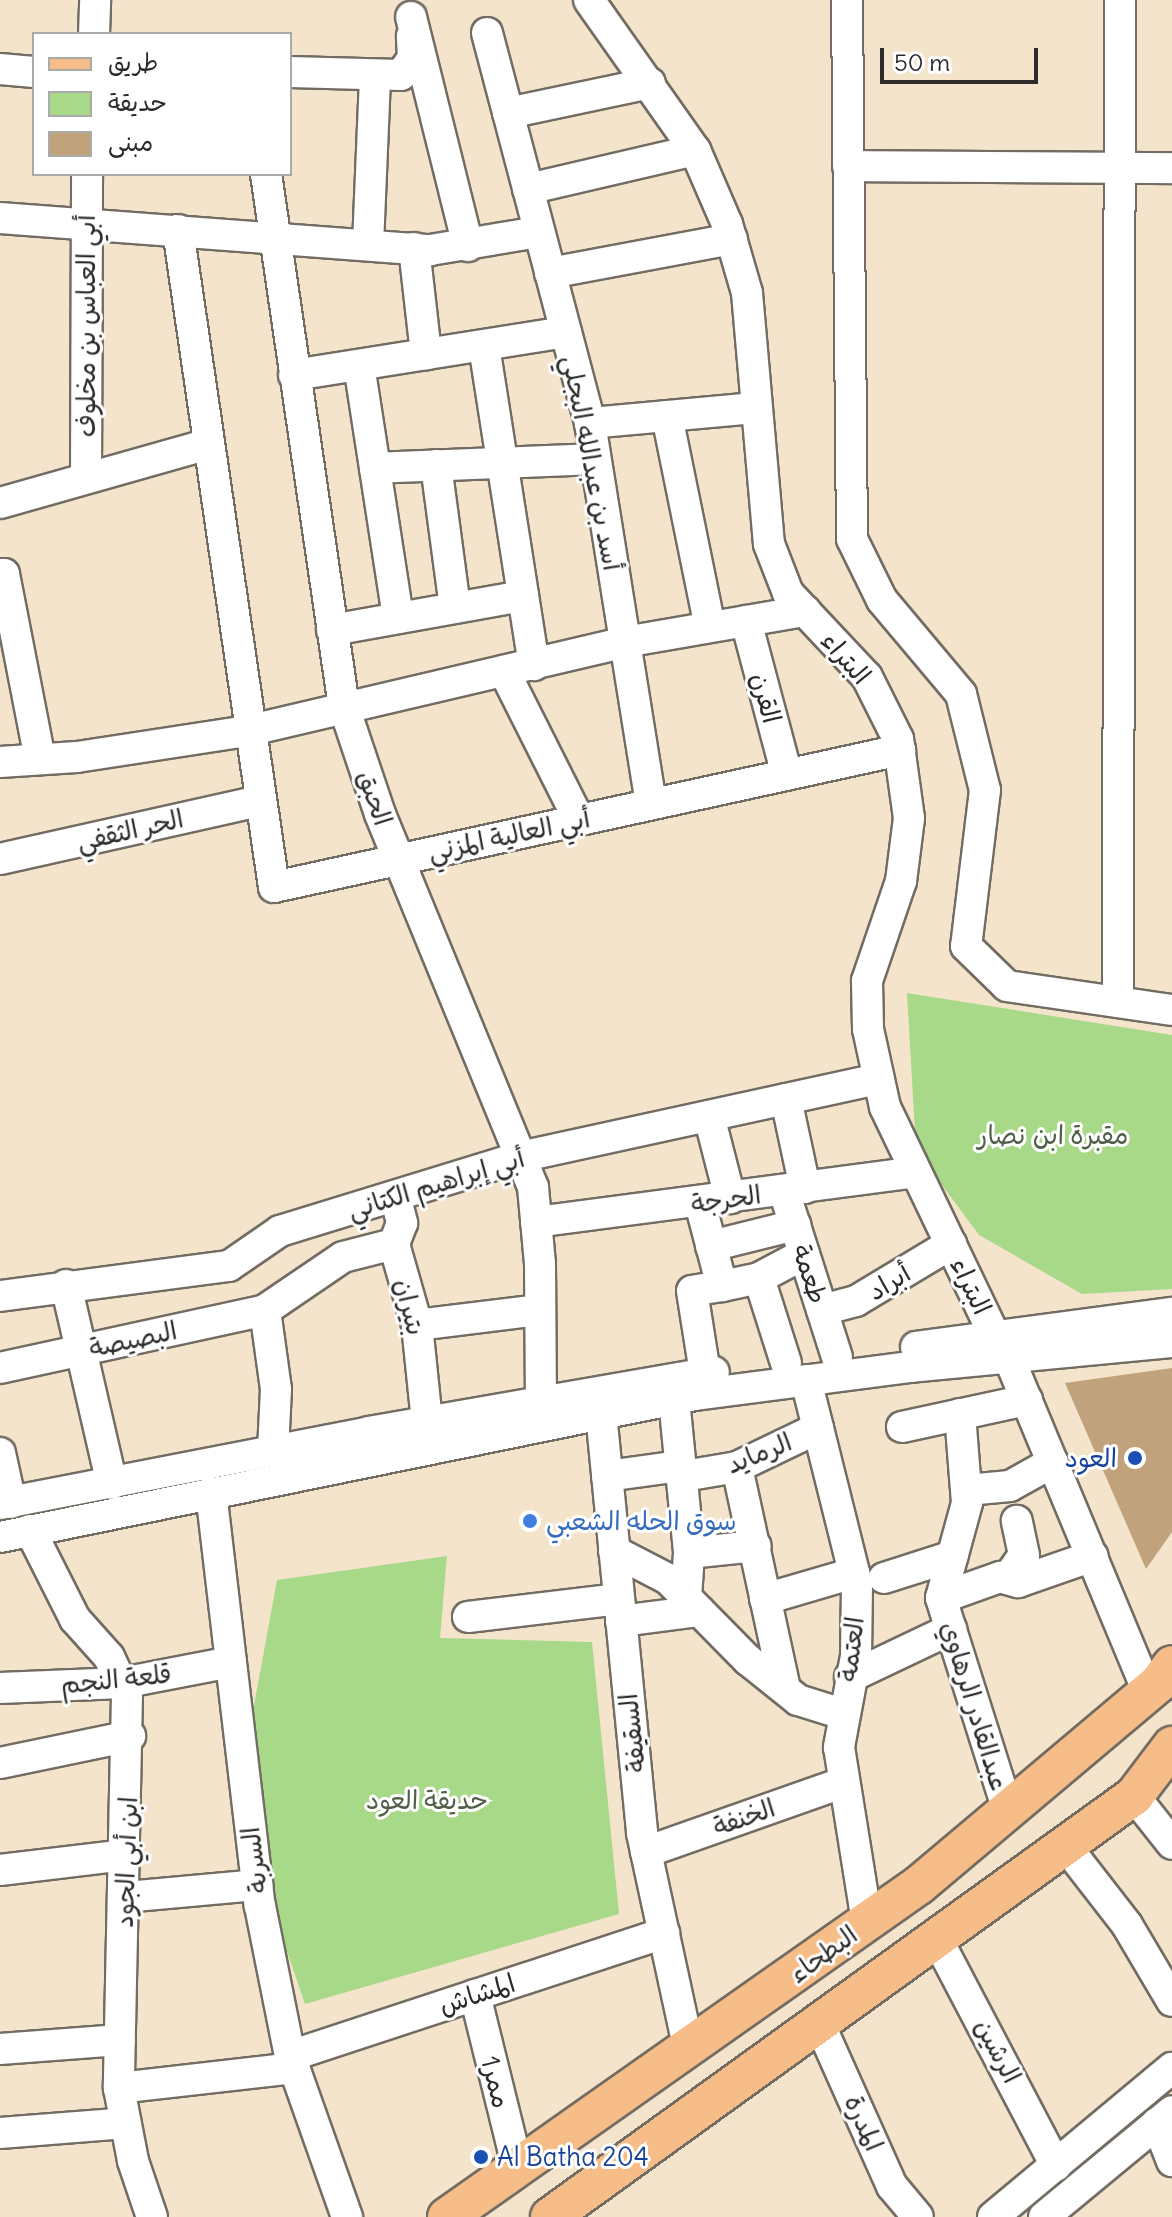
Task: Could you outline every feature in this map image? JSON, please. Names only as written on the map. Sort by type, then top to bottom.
[{"type":"main road","name":"البطحاء","points":[[448,2216],[689,2050],[867,1922],[1008,1810],[1160,1678]]},
{"type":"main road","name":"البطحاء","points":[[554,2215],[1134,1796],[1172,1746]]},
{"type":"street","points":[[94,32],[95,0]]},
{"type":"street","name":"البتراء","points":[[589,0],[695,150],[732,239],[747,293],[769,544],[788,593],[867,677],[900,750],[909,818],[901,881],[867,981],[868,1029],[885,1107],[1027,1400],[1093,1556],[1160,1678]]},
{"type":"street","points":[[847,0],[852,539],[882,600],[961,694],[985,790],[966,946],[1007,986],[1172,1010]]},
{"type":"street","points":[[1118,1002],[1120,0]]},
{"type":"street","points":[[292,72],[401,75],[413,58],[410,9]]},
{"type":"street","points":[[410,9],[468,246]]},
{"type":"street","name":"أسد بن عبدالله البجلي","points":[[487,33],[590,423],[651,804]]},
{"type":"street","points":[[0,69],[32,72]]},
{"type":"street","points":[[368,245],[375,76]]},
{"type":"street","points":[[508,113],[650,83]]},
{"type":"street","points":[[528,189],[695,150]]},
{"type":"street","points":[[848,166],[1172,168]]},
{"type":"street","name":"أبي العباس بن مخلوف","points":[[86,478],[87,176]]},
{"type":"street","name":"الحبق","points":[[266,176],[344,707],[399,860],[533,1187],[540,1310],[541,1401]]},
{"type":"street","points":[[0,218],[414,248],[468,246],[539,232]]},
{"type":"street","name":"أبي العالية المزني","points":[[178,230],[247,731],[274,887],[900,750]]},
{"type":"street","points":[[550,273],[732,239]]},
{"type":"street","points":[[414,248],[426,354]]},
{"type":"street","points":[[294,375],[566,332]]},
{"type":"street","points":[[484,346],[534,665]]},
{"type":"street","points":[[359,365],[398,618]]},
{"type":"street","points":[[590,423],[756,408]]},
{"type":"street","points":[[667,416],[710,627]]},
{"type":"street","points":[[0,503],[208,444]]},
{"type":"street","points":[[375,468],[595,459]]},
{"type":"street","points":[[436,465],[455,608]]},
{"type":"street","points":[[0,574],[4,574],[10,661],[40,759]]},
{"type":"street","points":[[332,630],[523,596]]},
{"type":"street","points":[[0,762],[247,731],[625,642],[805,611]]},
{"type":"street","name":"القرن","points":[[746,621],[787,775]]},
{"type":"street","points":[[504,671],[579,820]]},
{"type":"street","name":"الحر الثقفي","points":[[0,859],[259,801]]},
{"type":"street","name":"أبي إبراهيم الكتاني","points":[[0,1296],[229,1266],[280,1231],[520,1157],[879,1079]]},
{"type":"street","name":"طعمة","points":[[786,1099],[795,1225],[837,1357]]},
{"type":"street","points":[[709,1116],[730,1198]]},
{"type":"street","name":"الحرجة","points":[[536,1222],[700,1203],[916,1172]]},
{"type":"street","name":"بتيران","points":[[395,1196],[402,1223],[394,1244],[417,1325],[427,1421]]},
{"type":"street","points":[[700,1203],[722,1286]]},
{"type":"street","points":[[711,1246],[795,1225]]},
{"type":"street","name":"البصيصة","points":[[0,1368],[265,1310],[343,1257],[394,1244]]},
{"type":"street","name":"أبراد","points":[[822,1310],[856,1301],[951,1244]]},
{"type":"street","points":[[705,1373],[692,1291],[759,1278],[804,1254]]},
{"type":"street","name":"العتمة","points":[[759,1278],[818,1428],[854,1573],[856,1656],[843,1714],[842,1783],[867,1922]]},
{"type":"street","points":[[66,1285],[112,1484]]},
{"type":"street","points":[[265,1310],[276,1389],[273,1451]]},
{"type":"street","points":[[417,1325],[540,1310]]},
{"type":"street","points":[[0,1537],[796,1372],[1002,1347],[1172,1313]]},
{"type":"street","points":[[0,1453],[6,1504],[427,1421],[705,1373],[796,1372],[837,1357],[1002,1347],[1172,1342]]},
{"type":"street","points":[[674,1399],[684,1476],[692,1605]]},
{"type":"street","points":[[902,1427],[1027,1400]]},
{"type":"street","name":"السقيفة","points":[[601,1413],[646,1852],[689,2050]]},
{"type":"street","name":"عبدالقادر الرهاوي","points":[[960,1414],[967,1490],[941,1598],[1008,1810]]},
{"type":"street","name":"الرمايد","points":[[607,1476],[673,1467],[684,1476],[737,1467],[818,1428]]},
{"type":"street","points":[[967,1490],[1010,1486],[1053,1462]]},
{"type":"street","points":[[737,1467],[785,1689]]},
{"type":"street","name":"السربة","points":[[211,1492],[257,1885],[292,2062],[347,2217]]},
{"type":"street","points":[[1007,1579],[1024,1555],[1017,1521]]},
{"type":"street","name":"ابن أبي الجود","points":[[30,1530],[75,1619],[109,1657],[122,1683],[130,1736],[119,2088],[152,2217]]},
{"type":"street","points":[[689,1553],[756,1546]]},
{"type":"street","points":[[614,1551],[668,1579],[692,1605],[798,1700],[843,1714]]},
{"type":"street","points":[[884,1578],[953,1556]]},
{"type":"street","points":[[941,1598],[1007,1579],[1018,1582],[1093,1556]]},
{"type":"street","points":[[765,1599],[854,1573]]},
{"type":"street","points":[[468,1617],[692,1605]]},
{"type":"street","points":[[850,1677],[951,1629]]},
{"type":"street","name":"قلعة النجم","points":[[0,1688],[122,1683],[231,1662]]},
{"type":"street","points":[[0,1763],[130,1736]]},
{"type":"street","name":"الخنفة","points":[[646,1852],[842,1783]]},
{"type":"street","points":[[1134,1796],[1172,1844]]},
{"type":"street","points":[[1065,1845],[1127,1925],[1172,2001]]},
{"type":"street","points":[[0,1870],[126,1855]]},
{"type":"street","points":[[125,1897],[257,1885]]},
{"type":"street","name":"المشاش","points":[[119,2088],[292,2062],[475,1995],[664,1933]]},
{"type":"street","name":"الرشين","points":[[937,1939],[1056,2166]]},
{"type":"street","name":"ممر1","points":[[475,1995],[518,2169]]},
{"type":"street","name":"المدرة","points":[[819,2023],[892,2186],[918,2217]]},
{"type":"street","points":[[0,2049],[120,2040]]},
{"type":"street","points":[[993,2217],[1172,2068]]},
{"type":"street","points":[[1165,2117],[1172,2161]]},
{"type":"street","points":[[1044,2217],[1165,2117]]},
{"type":"street","points":[[0,2133],[126,2123]]},
{"type":"green space","name":"مقبرة ابن نصار","points":[[907,993],[1172,1035],[1172,1289],[1082,1294],[979,1235],[916,1150]]},
{"type":"green space","name":"حديقة العود","points":[[447,1556],[440,1638],[592,1642],[619,1914],[305,2004],[272,1908],[253,1711],[277,1580]]},
{"type":"building","name":"العود","points":[[1172,1368],[1172,1532],[1146,1569],[1065,1383]]},
{"type":"place","name":"العود","points":[[1135,1458]]},
{"type":"place","name":"سوق الحله الشعبي","points":[[530,1521]]},
{"type":"place","name":"Al Batha 204","points":[[481,2157]]}]
